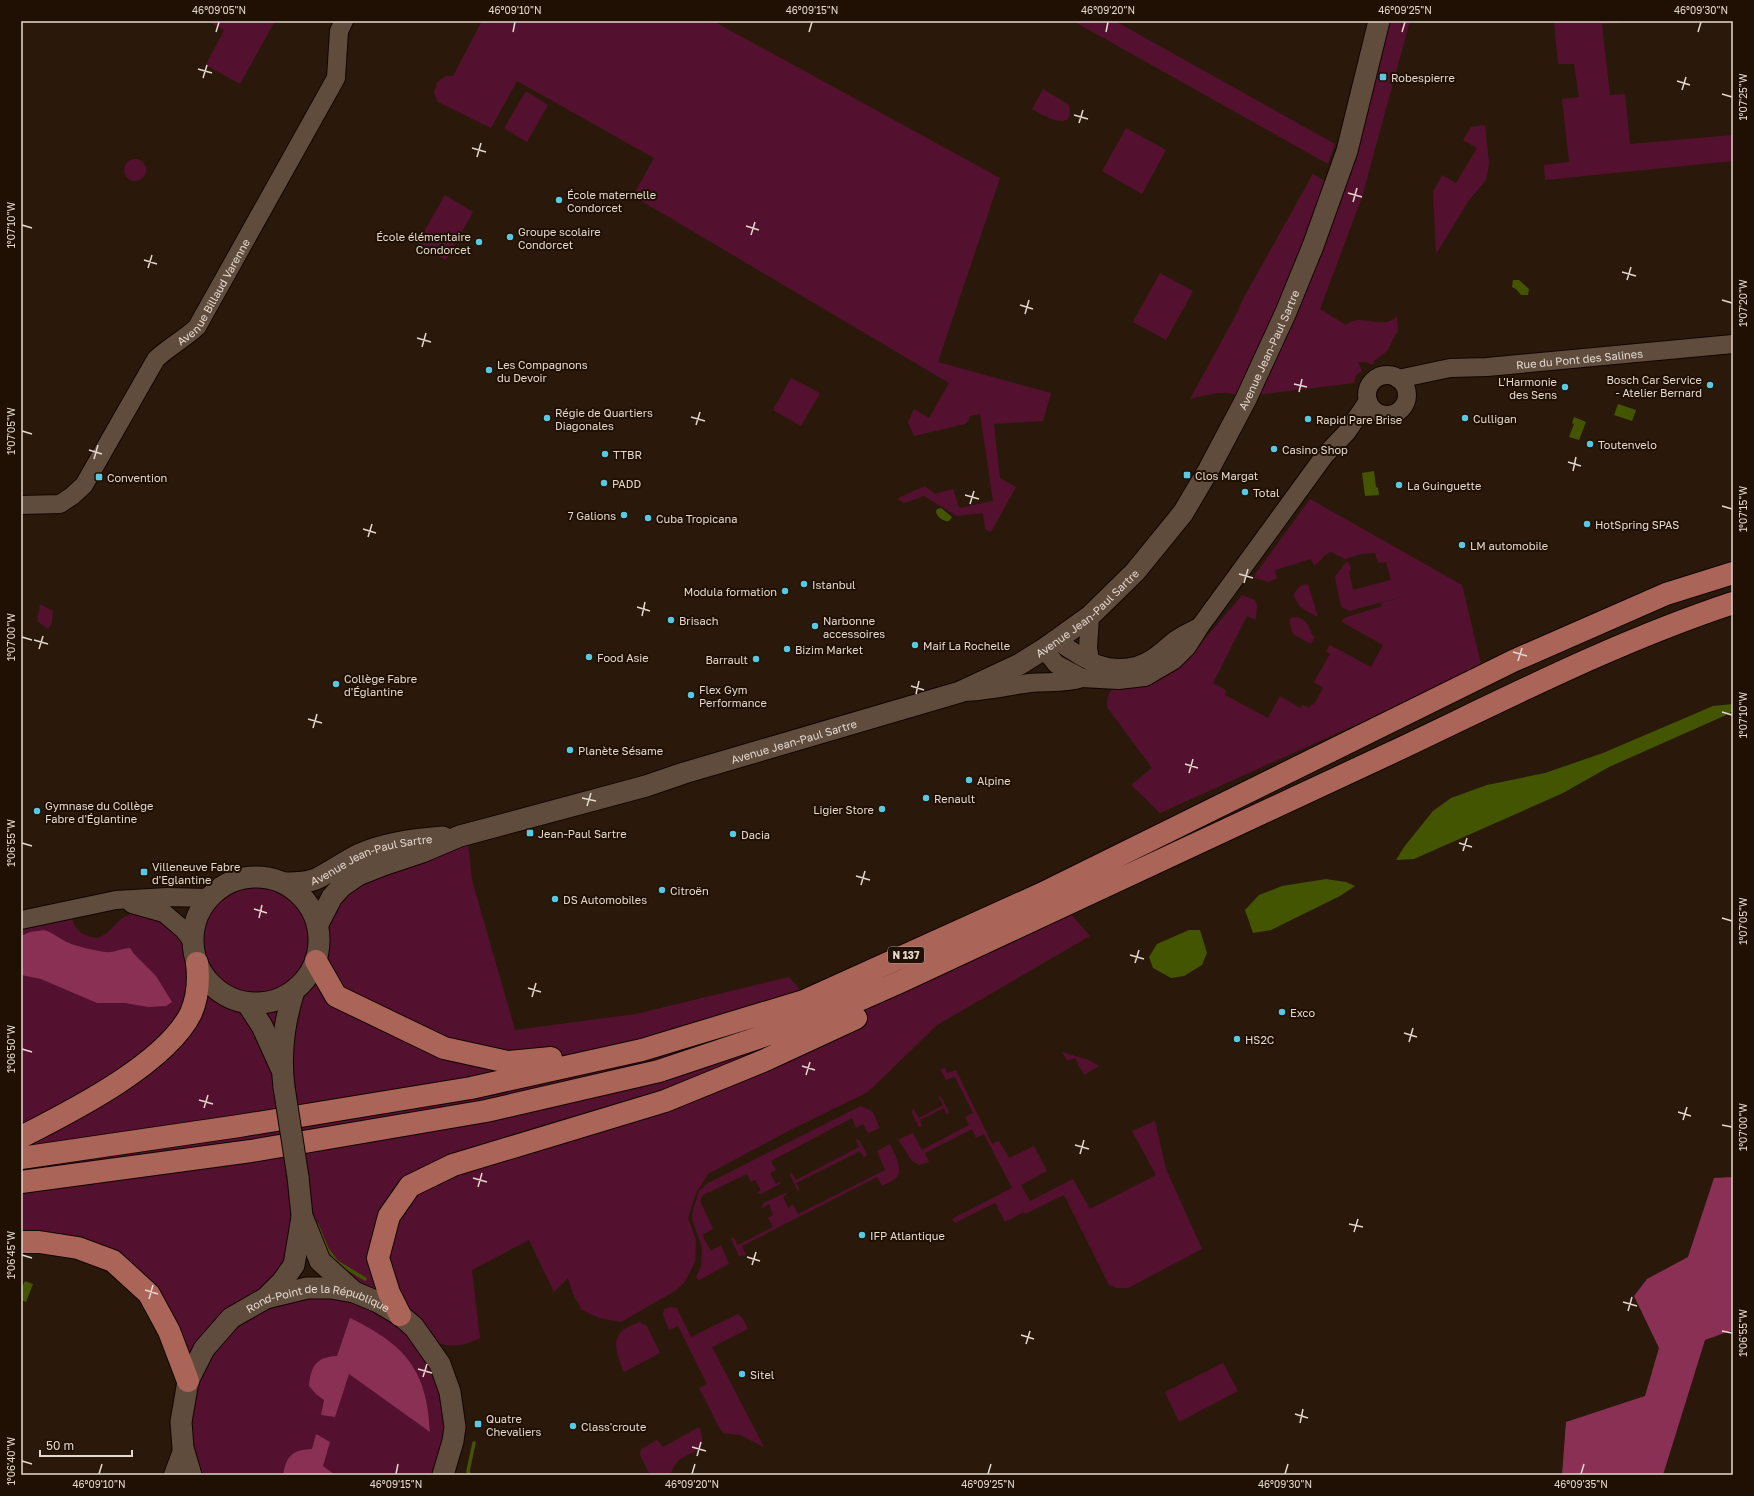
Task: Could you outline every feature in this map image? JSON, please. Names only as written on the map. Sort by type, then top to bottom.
[{"type":"highway","name":"N 137","points":[[21,1158],[239,1126],[471,1088],[642,1050],[804,1000],[1041,894],[1513,661],[1666,594],[1733,573]]},
{"type":"highway","name":"N 137","points":[[21,1182],[250,1151],[486,1111],[659,1071],[823,1016],[1064,906],[1394,752],[1535,684],[1683,619],[1733,603]]},
{"type":"highway","points":[[400,1315],[389,1293],[378,1258],[389,1216],[410,1186],[453,1164],[666,1101],[763,1061],[868,1012],[1027,932],[1064,906]]},
{"type":"highway","points":[[21,1136],[88,1101],[123,1080],[161,1050],[179,1031],[192,1012],[199,980],[195,953]]},
{"type":"highway","points":[[316,961],[336,996],[444,1048],[508,1062],[642,1050]]},
{"type":"highway","points":[[21,1242],[39,1242],[78,1248],[113,1260],[149,1294],[169,1331],[188,1381]]},
{"type":"main road","name":"Avenue Jean-Paul Sartre","points":[[318,924],[332,897],[342,886],[353,879],[383,865],[422,852],[460,836],[646,786],[960,692],[1020,664],[1090,616],[1135,572],[1183,513],[1209,469],[1246,399],[1286,312],[1338,176],[1351,136],[1378,21]]},
{"type":"main road","name":"Avenue Jean-Paul Sartre","points":[[284,883],[299,883],[319,877],[360,854],[377,848],[418,838],[460,836]]},
{"type":"main road","points":[[255,877],[269,878],[284,883],[298,892],[306,902],[318,924],[320,935],[316,961],[308,978],[294,991],[275,1001],[264,1003],[247,1003],[231,999],[217,990],[205,978],[195,953],[196,923],[200,912],[209,898],[226,885],[242,879],[255,877]]},
{"type":"main road","points":[[282,1078],[285,1025],[294,991]]},
{"type":"main road","points":[[247,1003],[262,1026],[282,1078],[298,1177],[302,1216],[294,1265],[282,1282],[266,1298]]},
{"type":"main road","points":[[302,1216],[320,1261],[354,1292]]},
{"type":"main road","name":"Rond-Point de la République","points":[[191,1475],[183,1448],[181,1422],[188,1381],[204,1349],[231,1318],[266,1298],[307,1288],[331,1288],[354,1292],[378,1302],[400,1315],[414,1327],[440,1364],[450,1392],[455,1427],[453,1441],[443,1475]]},
{"type":"street","name":"Avenue Billaud Varenne","points":[[21,505],[60,504],[84,485],[156,359],[167,348],[188,336],[197,327],[336,78],[339,31],[344,21]]},
{"type":"street","name":"Rue du Pont des Salines","points":[[1373,407],[1367,396],[1369,387],[1377,378],[1387,376],[1402,386],[1434,371],[1450,368],[1487,367],[1733,344]]},
{"type":"street","points":[[960,692],[987,691],[1030,683],[1074,681],[1123,668],[1138,666],[1152,659],[1176,640],[1201,625],[1324,455],[1347,432],[1373,407],[1389,415],[1400,411],[1405,403],[1402,386]]},
{"type":"street","points":[[1090,616],[1088,648],[1090,661]]},
{"type":"street","points":[[1082,678],[1056,664],[1050,644],[1062,645],[1090,661],[1105,673]]},
{"type":"street","points":[[21,920],[116,900],[166,897],[209,898]]},
{"type":"street","points":[[116,900],[164,913],[184,930],[195,953]]},
{"type":"street","points":[[173,1475],[183,1448]]},
{"type":"shaded area","points":[[207,21],[275,21],[240,84],[206,65],[224,30]]},
{"type":"shaded area","points":[[482,21],[713,21],[1000,178],[938,362],[1051,393],[1043,421],[994,424],[1000,478],[1016,487],[991,532],[985,529],[983,513],[957,516],[924,496],[905,503],[898,500],[900,497],[925,486],[935,494],[953,489],[959,508],[993,501],[980,414],[970,416],[969,420],[965,424],[914,436],[908,422],[914,409],[929,418],[949,383],[633,196],[654,158],[517,81],[491,128],[438,102],[434,92],[437,82],[446,76],[453,76]]},
{"type":"shaded area","points":[[1073,21],[1115,21],[1335,144],[1328,164]]},
{"type":"shaded area","points":[[1379,21],[1410,21],[1362,197],[1320,309],[1346,325],[1352,321],[1358,320],[1385,322],[1397,316],[1398,330],[1387,351],[1374,361],[1373,365],[1366,362],[1358,362],[1362,371],[1356,375],[1354,383],[1247,396],[1246,399],[1231,394],[1218,393],[1190,399],[1237,313],[1243,299],[1313,174],[1334,187]]},
{"type":"shaded area","points":[[1554,21],[1620,21],[1620,23],[1602,24],[1610,95],[1625,94],[1630,144],[1733,135],[1733,161],[1545,180],[1544,165],[1569,162],[1562,99],[1579,97],[1574,64],[1558,64]]},
{"type":"shaded area","points":[[1043,89],[1069,105],[1070,114],[1067,119],[1063,121],[1050,118],[1032,109]]},
{"type":"shaded area","points":[[526,91],[548,105],[527,142],[504,128]]},
{"type":"shaded area","points":[[1485,125],[1489,163],[1486,180],[1469,200],[1436,254],[1433,192],[1442,175],[1456,183],[1477,148],[1463,140],[1471,127]]},
{"type":"shaded area","points":[[1126,128],[1166,150],[1142,194],[1102,171]]},
{"type":"shaded area","points":[[135,159],[143,162],[146,170],[143,178],[135,181],[127,178],[124,170],[127,162]]},
{"type":"shaded area","points":[[445,195],[473,212],[446,260],[417,244]]},
{"type":"shaded area","points":[[1160,273],[1193,291],[1166,340],[1133,322]]},
{"type":"shaded area","points":[[1513,280],[1519,280],[1529,289],[1528,295],[1521,295],[1512,287]]},
{"type":"shaded area","points":[[791,378],[820,393],[801,426],[773,410]]},
{"type":"shaded area","points":[[1618,404],[1636,410],[1632,421],[1614,415]]},
{"type":"shaded area","points":[[1574,417],[1586,422],[1579,440],[1569,437],[1574,424],[1572,423]]},
{"type":"shaded area","points":[[1374,471],[1376,487],[1378,488],[1379,495],[1365,496],[1362,473]]},
{"type":"shaded area","points":[[1310,499],[1462,585],[1482,668],[1160,813],[1131,785],[1152,768],[1107,707],[1108,696],[1112,688],[1191,655],[1242,595],[1255,600],[1257,605],[1256,620],[1247,616],[1213,683],[1226,690],[1225,695],[1268,718],[1280,696],[1300,708],[1303,705],[1309,708],[1312,704],[1314,705],[1323,688],[1314,682],[1330,654],[1326,651],[1330,645],[1371,667],[1383,645],[1342,622],[1344,618],[1382,606],[1381,603],[1405,596],[1349,611],[1341,607],[1335,577],[1344,564],[1348,561],[1351,569],[1349,572],[1353,590],[1391,580],[1386,562],[1378,563],[1375,553],[1361,554],[1345,559],[1331,552],[1314,566],[1311,559],[1275,570],[1277,578],[1269,582],[1255,578],[1254,576]]},
{"type":"shaded area","points":[[941,508],[952,517],[949,521],[943,520],[937,514],[937,509]]},
{"type":"shaded area","points":[[1308,584],[1318,617],[1302,608],[1295,598],[1294,593],[1302,585]]},
{"type":"shaded area","points":[[40,604],[53,611],[52,623],[48,629],[37,621]]},
{"type":"shaded area","points":[[1293,617],[1301,618],[1308,625],[1312,635],[1315,637],[1311,644],[1293,634],[1289,620]]},
{"type":"shaded area","points":[[1733,704],[1733,711],[1724,716],[1609,767],[1563,793],[1414,859],[1396,860],[1404,847],[1433,811],[1451,798],[1487,785],[1545,773],[1603,753],[1713,706]]},
{"type":"shaded area","points":[[467,834],[472,880],[515,1030],[636,1014],[789,977],[823,1016],[1064,906],[1090,936],[937,1025],[868,1092],[790,1130],[708,1174],[696,1193],[688,1218],[696,1240],[695,1262],[684,1283],[675,1291],[621,1322],[599,1318],[582,1310],[573,1294],[568,1278],[554,1292],[529,1240],[472,1270],[480,1338],[458,1345],[448,1345],[435,1342],[450,1392],[443,1475],[191,1475],[177,1351],[113,1261],[21,1242],[21,921],[69,911],[78,930],[91,937],[98,938],[106,934],[121,919],[143,907],[193,942],[201,909],[210,898],[231,883],[258,877],[272,879],[284,884],[296,892],[306,902],[315,915],[332,897]],"holes":[[[302,1217],[331,1288],[266,1297],[294,1265]]]},
{"type":"shaded area","points":[[1326,879],[1346,882],[1355,886],[1340,896],[1271,930],[1253,933],[1245,910],[1259,895],[1282,886]]},
{"type":"shaded area","points":[[44,930],[69,943],[93,950],[109,952],[130,948],[156,976],[172,1002],[166,1006],[148,1007],[125,1003],[97,1003],[41,979],[21,975],[21,936],[30,932]]},
{"type":"shaded area","points":[[1189,930],[1200,930],[1207,953],[1202,965],[1184,976],[1171,978],[1153,968],[1149,957],[1157,944]]},
{"type":"shaded area","points":[[1062,1052],[1089,1060],[1099,1066],[1084,1075],[1075,1058],[1067,1061]]},
{"type":"shaded area","points":[[945,1068],[947,1073],[956,1070],[992,1144],[999,1141],[1009,1158],[1034,1146],[1047,1171],[1021,1185],[1030,1201],[1073,1179],[1090,1209],[1156,1175],[1132,1131],[1155,1121],[1166,1169],[1202,1249],[1128,1288],[1117,1288],[1109,1285],[1064,1195],[1005,1222],[995,1203],[955,1223],[952,1219],[1012,1188],[984,1134],[976,1138],[972,1129],[925,1153],[929,1162],[919,1165],[912,1161],[899,1141],[899,1139],[913,1133],[922,1150],[969,1125],[965,1117],[973,1113],[955,1077],[946,1080],[940,1069]]},
{"type":"shaded area","points":[[938,1096],[941,1097],[949,1112],[947,1115],[944,1108],[920,1120],[922,1126],[919,1127],[912,1113],[913,1108],[919,1118],[943,1105]]},
{"type":"shaded area","points":[[861,1106],[872,1111],[880,1128],[868,1133],[863,1124],[856,1128],[852,1118],[771,1161],[776,1170],[770,1173],[776,1184],[781,1181],[780,1184],[761,1194],[756,1193],[761,1190],[755,1180],[751,1182],[747,1174],[703,1195],[700,1201],[713,1229],[702,1235],[711,1251],[721,1245],[729,1264],[699,1280],[696,1278],[701,1266],[702,1247],[692,1219],[693,1210],[699,1191],[708,1183]]},
{"type":"shaded area","points":[[856,1139],[859,1140],[867,1154],[864,1158],[860,1151],[796,1183],[800,1191],[797,1189],[790,1175],[791,1172],[796,1180],[859,1147]]},
{"type":"shaded area","points":[[890,1144],[899,1166],[896,1178],[882,1186],[877,1177],[742,1246],[746,1255],[739,1256],[731,1239],[733,1237],[738,1245],[773,1227],[768,1218],[773,1215],[769,1204],[762,1208],[763,1203],[786,1193],[787,1194],[783,1197],[788,1208],[793,1204],[798,1214],[885,1170],[877,1151]]},
{"type":"shaded area","points":[[1733,1177],[1733,1330],[1705,1340],[1663,1475],[1562,1475],[1566,1422],[1645,1396],[1659,1348],[1634,1296],[1647,1279],[1688,1257],[1714,1178]]},
{"type":"shaded area","points":[[25,1281],[33,1284],[26,1302],[21,1300],[21,1290]]},
{"type":"shaded area","points":[[672,1307],[677,1308],[691,1337],[738,1314],[743,1319],[748,1329],[712,1347],[764,1447],[740,1435],[723,1433],[720,1429],[699,1388],[707,1384],[678,1326],[669,1330],[663,1315],[664,1309]]},
{"type":"shaded area","points":[[350,1318],[385,1338],[399,1349],[410,1362],[418,1375],[424,1391],[428,1410],[430,1432],[349,1374],[335,1417],[321,1415],[324,1400],[309,1386],[311,1373],[319,1361],[324,1358],[337,1356]]},
{"type":"shaded area","points":[[640,1322],[647,1326],[660,1353],[624,1372],[617,1350],[617,1339],[623,1330]]},
{"type":"shaded area","points":[[1223,1363],[1238,1391],[1179,1422],[1165,1392]]},
{"type":"shaded area","points":[[699,1427],[702,1435],[702,1442],[698,1450],[678,1461],[670,1475],[650,1475],[640,1455],[641,1449],[657,1440],[663,1447]]},
{"type":"shaded area","points":[[316,1434],[330,1442],[323,1466],[335,1475],[283,1475],[286,1463],[295,1452],[312,1449]]},
{"type":"waterway","points":[[317,1225],[327,1249],[337,1262],[365,1279]]},
{"type":"waterway","points":[[469,1475],[468,1471],[474,1443]]},
{"type":"place","name":"Robespierre","points":[[1383,77]]},
{"type":"place","name":"École maternelle Condorcet","points":[[559,200]]},
{"type":"place","name":"Groupe scolaire Condorcet","points":[[510,237]]},
{"type":"place","name":"École élémentaire Condorcet","points":[[479,242]]},
{"type":"place","name":"Les Compagnons du Devoir","points":[[489,370]]},
{"type":"place","name":"Bosch Car Service - Atelier Bernard","points":[[1710,385]]},
{"type":"place","name":"L'Harmonie des Sens","points":[[1565,387]]},
{"type":"place","name":"Régie de Quartiers Diagonales","points":[[547,418]]},
{"type":"place","name":"Culligan","points":[[1465,418]]},
{"type":"place","name":"Rapid Pare Brise","points":[[1308,419]]},
{"type":"place","name":"Toutenvelo","points":[[1590,444]]},
{"type":"place","name":"Casino Shop","points":[[1274,449]]},
{"type":"place","name":"TTBR","points":[[605,454]]},
{"type":"place","name":"Clos Margat","points":[[1187,475]]},
{"type":"place","name":"Convention","points":[[99,477]]},
{"type":"place","name":"PADD","points":[[604,483]]},
{"type":"place","name":"La Guinguette","points":[[1399,485]]},
{"type":"place","name":"Total","points":[[1245,492]]},
{"type":"place","name":"7 Galions","points":[[624,515]]},
{"type":"place","name":"Cuba Tropicana","points":[[648,518]]},
{"type":"place","name":"HotSpring SPAS","points":[[1587,524]]},
{"type":"place","name":"LM automobile","points":[[1462,545]]},
{"type":"place","name":"Istanbul","points":[[804,584]]},
{"type":"place","name":"Modula formation","points":[[785,591]]},
{"type":"place","name":"Brisach","points":[[671,620]]},
{"type":"place","name":"Narbonne accessoires","points":[[815,626]]},
{"type":"place","name":"Maif La Rochelle","points":[[915,645]]},
{"type":"place","name":"Bizim Market","points":[[787,649]]},
{"type":"place","name":"Food Asie","points":[[589,657]]},
{"type":"place","name":"Barrault","points":[[756,659]]},
{"type":"place","name":"Collège Fabre d'Églantine","points":[[336,684]]},
{"type":"place","name":"Flex Gym Performance","points":[[691,695]]},
{"type":"place","name":"Planète Sésame","points":[[570,750]]},
{"type":"place","name":"Alpine","points":[[969,780]]},
{"type":"place","name":"Renault","points":[[926,798]]},
{"type":"place","name":"Ligier Store","points":[[882,809]]},
{"type":"place","name":"Gymnase du Collège Fabre d'Églantine","points":[[37,811]]},
{"type":"place","name":"Jean-Paul Sartre","points":[[530,833]]},
{"type":"place","name":"Dacia","points":[[733,834]]},
{"type":"place","name":"Villeneuve Fabre d'Eglantine","points":[[144,872]]},
{"type":"place","name":"Citroën","points":[[662,890]]},
{"type":"place","name":"DS Automobiles","points":[[555,899]]},
{"type":"place","name":"Exco","points":[[1282,1012]]},
{"type":"place","name":"HS2C","points":[[1237,1039]]},
{"type":"place","name":"IFP Atlantique","points":[[862,1235]]},
{"type":"place","name":"Sitel","points":[[742,1374]]},
{"type":"place","name":"Quatre Chevaliers","points":[[478,1424]]},
{"type":"place","name":"Class'croute","points":[[573,1426]]}]
